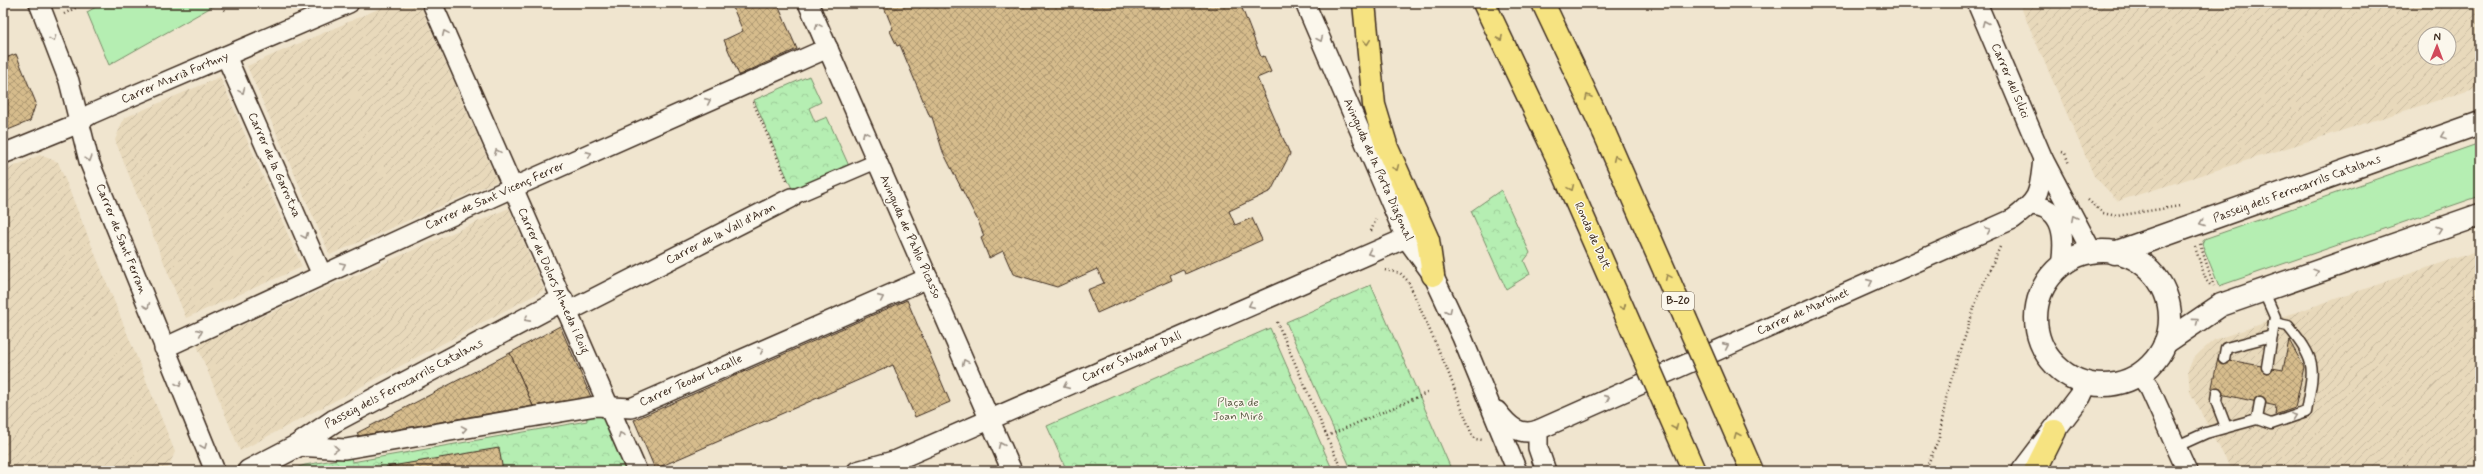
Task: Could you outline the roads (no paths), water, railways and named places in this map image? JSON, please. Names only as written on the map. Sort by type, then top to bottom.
[{"type":"highway","points":[[1364,3],[1374,105],[1387,148],[1428,240],[1433,275]]},
{"type":"highway","name":"Ronda de Dalt","points":[[1484,3],[1555,153],[1694,471]]},
{"type":"highway","name":"B-20","points":[[1544,3],[1604,132],[1752,471]]},
{"type":"highway","points":[[2035,471],[2055,431]]},
{"type":"main road","name":"Passeig dels Ferrocarrils Catalans","points":[[2114,252],[2480,123]]},
{"type":"main road","points":[[2165,343],[2221,305],[2480,215]]},
{"type":"main road","points":[[2092,252],[2114,252],[2145,266],[2161,286],[2168,302],[2170,318],[2165,343],[2154,361],[2139,374],[2124,381],[2108,385],[2086,383],[2058,368],[2045,352],[2037,332],[2036,311],[2042,291],[2047,282],[2061,266],[2075,257],[2092,252]]},
{"type":"main road","name":"Passeig dels Ferrocarrils Catalans","points":[[249,471],[297,446],[334,421],[564,306]]},
{"type":"main road","points":[[2024,471],[2080,396],[2086,383]]},
{"type":"street","name":"Carrer de Sant Ferran","points":[[38,3],[69,81],[89,160],[215,471]]},
{"type":"street","name":"Carrer Marià Fortuny","points":[[3,154],[79,121],[91,114],[348,3]]},
{"type":"street","name":"Carrer de Dolors Almeda i Roig","points":[[432,3],[637,471]]},
{"type":"street","name":"Avinguda de Pablo Picasso","points":[[808,3],[1012,471]]},
{"type":"street","name":"Avinguda de la Porta Diagonal","points":[[1306,3],[1406,238],[1433,275],[1487,399],[1493,436],[1506,471]]},
{"type":"street","name":"Carrer del Silici","points":[[1977,3],[2052,155],[2092,252]]},
{"type":"street","name":"Carrer de Sant Vicenç Ferrer","points":[[164,348],[512,188],[828,48]]},
{"type":"street","name":"Carrer de la Garrotxa","points":[[226,56],[322,275]]},
{"type":"street","points":[[2052,155],[2039,190],[2031,205],[2048,208],[2054,214],[2061,230],[2064,244],[2061,266]]},
{"type":"street","name":"Carrer de la Vall d'Aran","points":[[564,306],[793,198],[877,161]]},
{"type":"street","name":"Carrer de Martinet","points":[[1571,414],[2013,219],[2031,205]]},
{"type":"street","name":"Carrer Salvador Dalí","points":[[857,471],[889,462],[990,420],[1406,238]]},
{"type":"street","name":"Carrer Teodor Lacalle","points":[[297,446],[345,449],[596,406],[631,408],[928,278]]},
{"type":"street","points":[[2139,374],[2150,389],[2186,471]]},
{"type":"street","name":"Avinguda de la Porta Diagonal","points":[[1487,399],[1508,425],[1515,430],[1524,433],[1538,430],[1571,414]]},
{"type":"street","points":[[1538,430],[1538,448],[1546,471]]},
{"type":"street","name":"Avinguda de la Porta Diagonal","points":[[1493,436],[1517,471]]},
{"type":"lane","points":[[2263,290],[2274,317],[2267,367]]},
{"type":"lane","points":[[2175,447],[2206,433],[2257,419],[2271,424],[2306,412],[2313,371],[2306,348],[2288,326],[2274,323]]},
{"type":"lane","points":[[2224,359],[2226,348],[2272,336]]},
{"type":"lane","points":[[2217,393],[2216,401],[2226,428]]},
{"type":"lane","points":[[2257,419],[2260,402]]},
{"type":"park label","name":"Plaça de Joan Miró","points":[[1238,410]]}]
